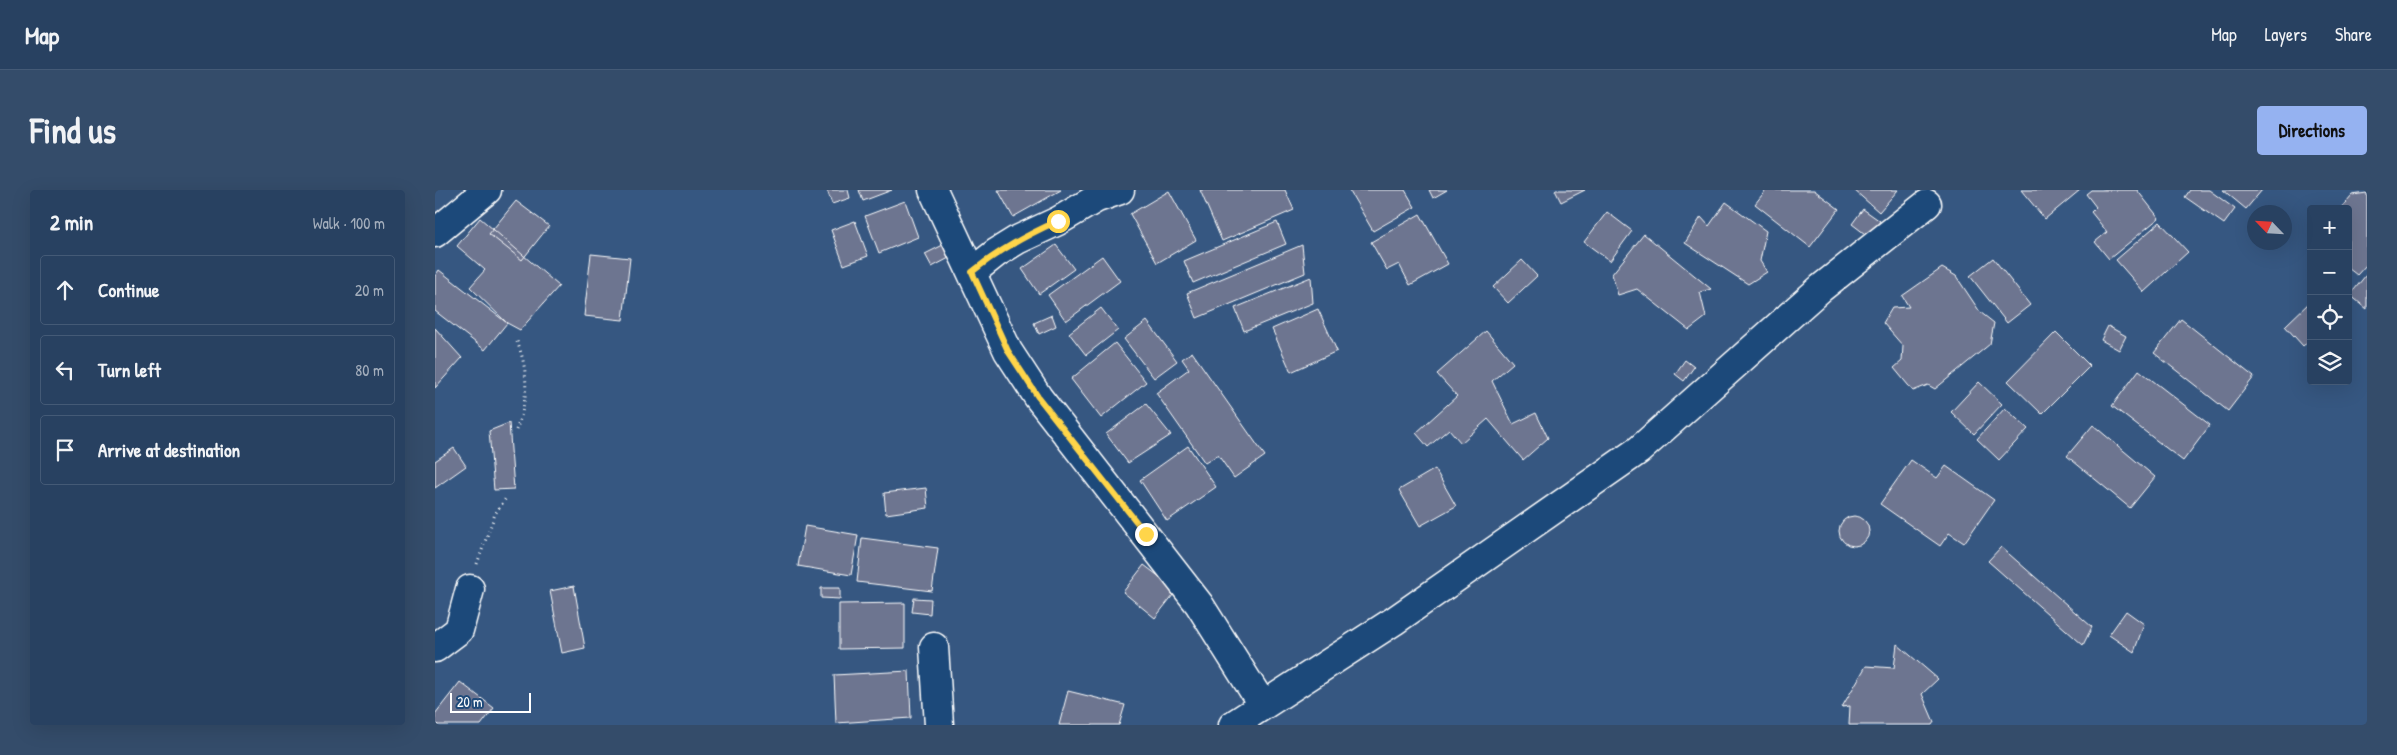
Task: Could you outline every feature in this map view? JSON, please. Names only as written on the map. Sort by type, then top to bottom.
[{"type":"street","points":[[435,233],[487,190]]},
{"type":"street","points":[[933,190],[1008,351],[1038,397],[1199,604],[1262,704]]},
{"type":"street","points":[[972,272],[996,253],[1017,240],[1058,221],[1097,198],[1120,190]]},
{"type":"street","points":[[1233,725],[1262,704],[1327,665],[1394,621],[1639,450],[1821,288],[1927,204]]},
{"type":"street","points":[[435,648],[459,630],[470,589]]},
{"type":"street","points":[[934,648],[939,725]]},
{"type":"path","points":[[516,339],[526,374],[525,410],[516,430]]},
{"type":"path","points":[[470,589],[495,514],[506,498]]},
{"type":"building","points":[[827,190],[848,190],[850,198],[832,204]]},
{"type":"building","points":[[859,190],[892,190],[863,201]]},
{"type":"building","points":[[998,190],[1061,190],[1013,217]]},
{"type":"building","points":[[1200,190],[1285,190],[1294,210],[1222,241]]},
{"type":"building","points":[[1349,190],[1405,190],[1415,207],[1373,231]]},
{"type":"building","points":[[1429,190],[1447,190],[1433,198]]},
{"type":"building","points":[[1555,190],[1585,190],[1561,202]]},
{"type":"building","points":[[1766,190],[1814,190],[1839,209],[1810,247],[1755,204]]},
{"type":"building","points":[[1854,190],[1898,190],[1879,212]]},
{"type":"building","points":[[2021,190],[2080,190],[2045,219]]},
{"type":"building","points":[[2091,190],[2137,190],[2159,218],[2109,259],[2095,242],[2107,232],[2091,212],[2096,207],[2086,194]]},
{"type":"building","points":[[2190,190],[2209,190],[2235,209],[2224,224],[2185,197]]},
{"type":"building","points":[[2223,190],[2262,190],[2249,205],[2247,205],[2246,209]]},
{"type":"building","points":[[1169,191],[1196,240],[1157,263],[1130,214]]},
{"type":"building","points":[[2367,193],[2367,264],[2357,275],[2352,271],[2352,205],[2343,205],[2352,195]]},
{"type":"building","points":[[516,201],[549,226],[522,260],[489,234]]},
{"type":"building","points":[[905,201],[918,237],[879,253],[865,216]]},
{"type":"building","points":[[1726,202],[1766,231],[1760,261],[1767,272],[1748,284],[1685,243],[1701,217],[1709,226]]},
{"type":"building","points":[[1863,209],[1880,221],[1869,237],[1852,224]]},
{"type":"building","points":[[1607,212],[1632,231],[1610,261],[1584,242]]},
{"type":"building","points":[[1420,214],[1448,264],[1410,285],[1399,264],[1387,270],[1371,242]]},
{"type":"building","points":[[480,218],[559,286],[520,330],[507,323],[470,287],[485,270],[457,246]]},
{"type":"building","points":[[855,221],[868,256],[844,265],[831,230]]},
{"type":"building","points":[[1277,222],[1286,244],[1193,283],[1184,261]]},
{"type":"building","points":[[2160,222],[2188,252],[2144,292],[2116,260]]},
{"type":"building","points":[[1644,234],[1711,289],[1700,292],[1706,317],[1689,330],[1637,289],[1618,295],[1612,274]]},
{"type":"building","points":[[943,245],[949,258],[932,267],[925,254]]},
{"type":"building","points":[[1056,245],[1074,269],[1039,294],[1022,269]]},
{"type":"building","points":[[1302,245],[1305,273],[1197,318],[1187,293]]},
{"type":"building","points":[[591,254],[630,258],[623,320],[584,316]]},
{"type":"building","points":[[1102,256],[1120,281],[1066,321],[1048,295]]},
{"type":"building","points":[[1993,258],[2030,305],[2007,323],[1970,276]]},
{"type":"building","points":[[1522,260],[1537,276],[1508,303],[1493,287]]},
{"type":"building","points":[[1942,268],[1956,276],[1980,312],[1994,323],[1990,344],[1935,389],[1928,385],[1913,391],[1894,368],[1902,361],[1903,346],[1883,323],[1892,308],[1909,307],[1902,296]]},
{"type":"building","points":[[439,270],[507,323],[485,350],[435,311],[435,276]]},
{"type":"building","points":[[2366,275],[2367,309],[2352,297],[2352,292]]},
{"type":"building","points":[[1311,277],[1313,303],[1244,331],[1235,308]]},
{"type":"building","points":[[2307,305],[2307,342],[2303,346],[2285,326]]},
{"type":"building","points":[[1101,308],[1118,330],[1086,355],[1069,333]]},
{"type":"building","points":[[1318,309],[1337,351],[1291,372],[1272,329]]},
{"type":"building","points":[[1052,315],[1056,326],[1039,334],[1034,323]]},
{"type":"building","points":[[2181,319],[2254,377],[2228,411],[2154,353]]},
{"type":"building","points":[[1147,321],[1177,361],[1154,378],[1124,339]]},
{"type":"building","points":[[2108,326],[2126,336],[2119,350],[2101,340]]},
{"type":"building","points":[[435,328],[462,358],[435,388]]},
{"type":"building","points":[[1486,331],[1513,363],[1492,381],[1513,424],[1536,413],[1548,438],[1523,460],[1488,419],[1461,443],[1449,429],[1428,447],[1416,433],[1457,396],[1437,374]]},
{"type":"building","points":[[2056,332],[2090,366],[2042,414],[2008,381]]},
{"type":"building","points":[[1115,343],[1146,382],[1101,418],[1071,379]]},
{"type":"building","points":[[1192,352],[1265,456],[1234,478],[1218,455],[1205,463],[1156,393],[1189,369],[1182,359]]},
{"type":"building","points":[[1685,360],[1694,367],[1684,381],[1675,374]]},
{"type":"building","points":[[2139,370],[2210,425],[2183,461],[2112,406]]},
{"type":"building","points":[[1979,382],[2002,404],[1974,434],[1951,412]]},
{"type":"building","points":[[1146,404],[1171,435],[1128,463],[1106,434]]},
{"type":"building","points":[[2005,408],[2028,429],[1999,460],[1977,439]]},
{"type":"building","points":[[509,423],[514,489],[494,490],[489,431]]},
{"type":"building","points":[[2093,425],[2155,477],[2130,508],[2067,456]]},
{"type":"building","points":[[1188,446],[1216,487],[1167,521],[1140,480]]},
{"type":"building","points":[[454,448],[466,466],[435,488],[435,461]]},
{"type":"building","points":[[1911,460],[1937,478],[1946,466],[1994,500],[1964,543],[1949,533],[1940,546],[1880,504]]},
{"type":"building","points":[[1435,469],[1456,506],[1420,526],[1399,490]]},
{"type":"building","points":[[926,488],[928,508],[886,514],[884,493]]},
{"type":"building","points":[[1854,516],[1865,520],[1869,531],[1865,542],[1854,546],[1843,542],[1839,531],[1843,520]]},
{"type":"building","points":[[805,526],[858,535],[851,575],[798,566]]},
{"type":"building","points":[[862,538],[938,548],[932,591],[857,582]]},
{"type":"building","points":[[2001,547],[2092,627],[2083,645],[1988,561]]},
{"type":"building","points":[[1144,565],[1177,590],[1155,618],[1123,592]]},
{"type":"building","points":[[574,586],[585,648],[562,653],[550,591]]},
{"type":"building","points":[[821,588],[840,588],[840,599],[821,598]]},
{"type":"building","points":[[914,598],[931,599],[930,614],[912,612]]},
{"type":"building","points":[[905,603],[905,648],[839,649],[839,604]]},
{"type":"building","points":[[2126,611],[2144,624],[2134,652],[2109,635]]},
{"type":"building","points":[[1897,644],[1938,679],[1922,694],[1934,722],[1932,725],[1849,725],[1850,706],[1842,707],[1866,666],[1894,668]]},
{"type":"building","points":[[909,671],[911,718],[836,723],[834,675]]},
{"type":"building","points":[[460,682],[494,708],[481,725],[438,725],[435,722],[435,714]]},
{"type":"building","points":[[1068,691],[1125,705],[1119,725],[1059,725]]},
{"type":"route","points":[[1058,221],[1017,240],[996,253],[972,272],[1008,351],[1038,397],[1146,534]]}]
